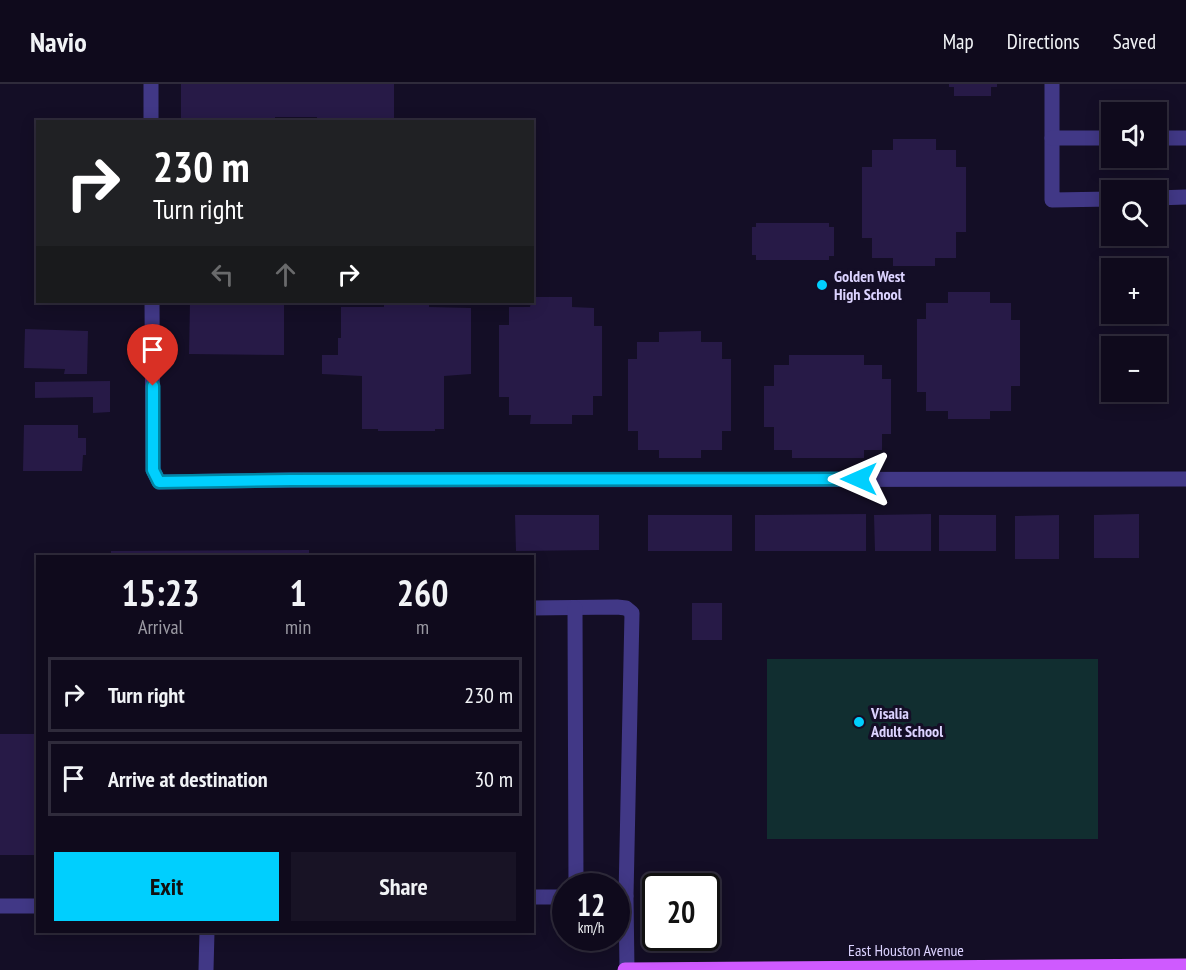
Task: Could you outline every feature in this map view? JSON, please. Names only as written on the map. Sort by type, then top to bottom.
[{"type":"main road","name":"East Houston Avenue","points":[[626,970],[1186,966]]},
{"type":"lane","points":[[151,84],[151,120]]},
{"type":"lane","points":[[1052,84],[1052,200],[1101,199]]},
{"type":"lane","points":[[1052,138],[1101,138]]},
{"type":"lane","points":[[1167,138],[1186,138]]},
{"type":"lane","points":[[1167,198],[1186,197]]},
{"type":"lane","points":[[152,303],[153,470],[159,482],[1186,479]]},
{"type":"lane","points":[[534,608],[617,607],[626,608],[632,613],[622,873]]},
{"type":"lane","points":[[575,608],[576,873]]},
{"type":"lane","points":[[534,897],[552,897]]},
{"type":"lane","points":[[0,906],[36,906]]},
{"type":"lane","points":[[206,970],[207,933]]},
{"type":"lane","points":[[625,951],[626,970]]},
{"type":"green space","points":[[767,659],[1098,659],[1098,839],[767,839]]},
{"type":"building","points":[[181,84],[394,84],[394,118],[383,118],[383,120],[317,120],[317,117],[275,117],[275,120],[181,120]]},
{"type":"building","points":[[949,84],[997,84],[997,87],[991,87],[991,96],[954,96],[954,87],[949,87]]},
{"type":"building","points":[[893,139],[936,139],[936,150],[956,150],[956,167],[966,167],[966,232],[956,232],[956,258],[935,258],[935,266],[893,266],[893,258],[872,258],[872,238],[862,238],[862,167],[872,167],[872,150],[893,150]]},
{"type":"building","points":[[756,223],[829,223],[829,227],[834,227],[834,256],[829,256],[829,260],[756,260],[756,255],[752,255],[752,227],[756,227]]},
{"type":"building","points":[[948,292],[990,292],[990,303],[1011,303],[1011,320],[1020,320],[1020,386],[1011,386],[1011,411],[990,411],[990,419],[948,419],[948,411],[926,411],[926,392],[917,392],[917,319],[926,319],[926,303],[948,303]]},
{"type":"building","points":[[534,297],[572,297],[572,307],[594,308],[594,326],[602,326],[602,396],[593,396],[593,415],[572,415],[572,424],[530,424],[531,415],[509,415],[509,397],[499,397],[499,325],[509,325],[509,307],[530,307],[531,303],[534,303]]},
{"type":"building","points":[[190,303],[284,303],[284,355],[189,354]]},
{"type":"building","points":[[384,303],[429,303],[429,307],[471,308],[471,374],[444,376],[444,429],[378,431],[378,429],[362,429],[362,376],[322,374],[322,355],[338,355],[338,338],[341,338],[341,307],[384,307]]},
{"type":"building","points":[[25,329],[88,331],[87,374],[64,374],[65,369],[24,368]]},
{"type":"building","points":[[701,331],[701,342],[722,342],[722,359],[731,359],[731,431],[722,431],[722,450],[701,450],[701,458],[659,458],[659,450],[638,450],[638,431],[628,431],[628,359],[637,359],[637,342],[659,342],[659,332]]},
{"type":"building","points":[[789,355],[864,355],[864,365],[882,365],[882,379],[891,379],[891,434],[882,434],[882,450],[864,450],[864,458],[792,458],[792,450],[774,450],[774,427],[764,427],[764,386],[774,386],[774,365],[789,365]]},
{"type":"building","points":[[110,381],[110,412],[93,413],[93,397],[35,398],[35,382]]},
{"type":"building","points":[[24,425],[78,425],[78,438],[86,438],[86,455],[83,455],[82,471],[23,471]]},
{"type":"building","points":[[866,514],[866,551],[755,551],[755,515]]},
{"type":"building","points":[[931,514],[931,551],[875,551],[874,515]]},
{"type":"building","points":[[1139,514],[1139,558],[1094,558],[1094,515]]},
{"type":"building","points":[[515,515],[599,515],[599,550],[516,551]]},
{"type":"building","points":[[648,515],[732,515],[732,551],[648,551]]},
{"type":"building","points":[[939,515],[996,515],[996,551],[939,551]]},
{"type":"building","points":[[1059,515],[1059,559],[1015,559],[1015,516]]},
{"type":"building","points":[[309,550],[309,555],[111,555],[111,551]]},
{"type":"building","points":[[692,603],[722,603],[722,640],[692,640]]},
{"type":"building","points":[[0,734],[36,734],[36,855],[0,855]]},
{"type":"place","name":"Golden West High School","points":[[822,285]]},
{"type":"place","name":"Visalia Adult School","points":[[859,722]]},
{"type":"route","points":[[153,386],[153,470],[159,482],[859,479]]}]
